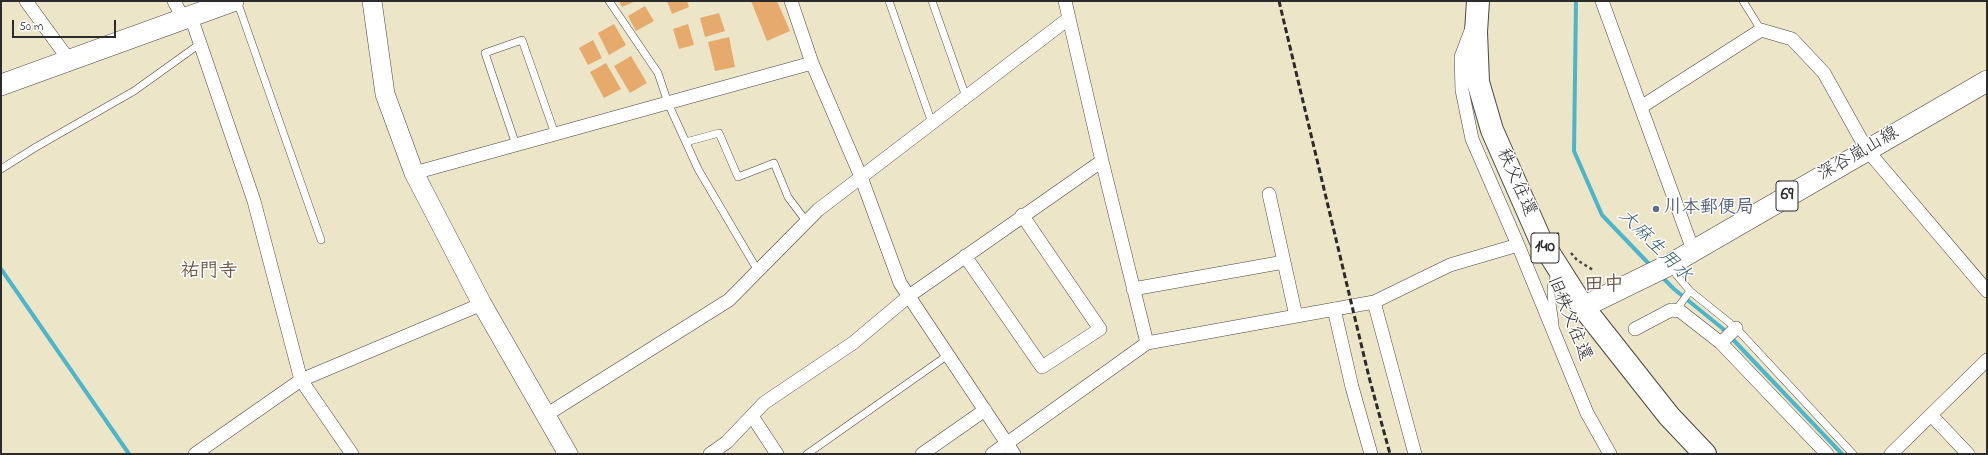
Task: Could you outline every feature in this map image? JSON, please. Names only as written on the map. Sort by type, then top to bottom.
[{"type":"highway","name":"秩父往還","points":[[1478,7],[1476,32],[1478,82],[1492,130],[1540,239],[1583,307],[1669,416],[1705,454]]},
{"type":"main road","points":[[1,85],[233,1]]},
{"type":"main road","name":"深谷嵐山線","points":[[1583,307],[1669,265],[1987,81]]},
{"type":"street","points":[[26,1],[69,60]]},
{"type":"street","points":[[174,1],[188,18],[201,44],[254,201],[302,380],[352,454]]},
{"type":"street","points":[[372,1],[385,94],[414,173],[482,304],[568,454]]},
{"type":"street","points":[[791,1],[812,63],[861,177],[900,283],[1011,449]]},
{"type":"street","points":[[1065,1],[1068,19],[1146,343]]},
{"type":"street","points":[[1602,1],[1693,250]]},
{"type":"street","name":"旧秩父往還","points":[[1478,7],[1461,57],[1462,90],[1472,138],[1587,413],[1610,454]]},
{"type":"street","points":[[546,415],[729,300],[818,210],[1068,19]]},
{"type":"street","points":[[1642,107],[1761,30],[1792,39],[1824,73],[1867,150],[1987,291]]},
{"type":"street","points":[[414,173],[812,63]]},
{"type":"street","points":[[710,454],[727,442],[764,403],[853,343],[909,296],[1022,215],[1102,161]]},
{"type":"street","points":[[1269,194],[1296,316]]},
{"type":"street","points":[[965,256],[1042,367],[1100,329],[1022,215]]},
{"type":"street","points":[[992,454],[1011,449],[1146,343],[1374,302],[1450,265],[1518,245]]},
{"type":"street","points":[[1133,289],[1284,262]]},
{"type":"street","points":[[1374,302],[1414,454]]},
{"type":"street","points":[[195,454],[302,380],[482,304]]},
{"type":"street","points":[[1635,329],[1678,307],[1680,311],[1728,335],[1827,454]]},
{"type":"street","points":[[1334,310],[1352,387],[1371,454]]},
{"type":"street","points":[[1891,454],[1987,360]]},
{"type":"street","points":[[922,454],[985,410]]},
{"type":"street","points":[[1930,415],[1968,454]]},
{"type":"street","points":[[752,416],[777,454]]},
{"type":"lane","points":[[237,1],[321,240]]},
{"type":"lane","points":[[609,1],[658,73],[668,103],[698,169],[758,271]]},
{"type":"lane","points":[[889,1],[932,123]]},
{"type":"lane","points":[[932,1],[966,97]]},
{"type":"lane","points":[[1743,1],[1761,30]]},
{"type":"lane","points":[[516,145],[485,53],[522,40],[555,134]]},
{"type":"lane","points":[[1,169],[36,147],[134,91],[201,44]]},
{"type":"lane","points":[[686,142],[719,133],[738,177],[774,163],[788,197],[806,221]]},
{"type":"lane","points":[[1669,265],[1688,294],[1728,335],[1853,454]]},
{"type":"lane","points":[[1555,337],[1550,288],[1552,278],[1559,271]]},
{"type":"lane","points":[[1678,307],[1688,294]]},
{"type":"lane","points":[[807,454],[948,355]]},
{"type":"path","points":[[1531,248],[1559,233],[1562,239]]},
{"type":"path","points":[[1569,250],[1577,260],[1593,270]]},
{"type":"building","points":[[619,1],[636,1],[622,7]]},
{"type":"building","points":[[667,1],[687,1],[689,7],[672,14]]},
{"type":"building","points":[[751,1],[777,1],[790,31],[767,41]]},
{"type":"building","points":[[645,6],[654,21],[636,31],[628,16]]},
{"type":"building","points":[[719,13],[725,31],[705,37],[700,18]]},
{"type":"building","points":[[614,24],[626,45],[609,55],[598,33]]},
{"type":"building","points":[[688,24],[694,45],[679,49],[673,29]]},
{"type":"building","points":[[729,37],[735,67],[715,71],[708,42]]},
{"type":"building","points":[[593,40],[602,58],[588,65],[579,48]]},
{"type":"building","points":[[631,56],[647,83],[630,93],[614,66]]},
{"type":"building","points":[[606,63],[621,89],[604,98],[590,72]]},
{"type":"waterway","name":"大麻生用水","points":[[1576,1],[1574,151],[1602,215],[1651,266]]},
{"type":"waterway","points":[[1,269],[129,454]]},
{"type":"waterway","name":"大麻生用水","points":[[1660,275],[1674,289],[1722,328],[1842,454]]},
{"type":"railway","points":[[1279,1],[1369,377],[1390,454]]},
{"type":"place","name":"川本郵便局","points":[[1656,209]]},
{"type":"district","name":"祐門寺","points":[[209,273]]},
{"type":"district","name":"田中","points":[[1604,287]]}]
